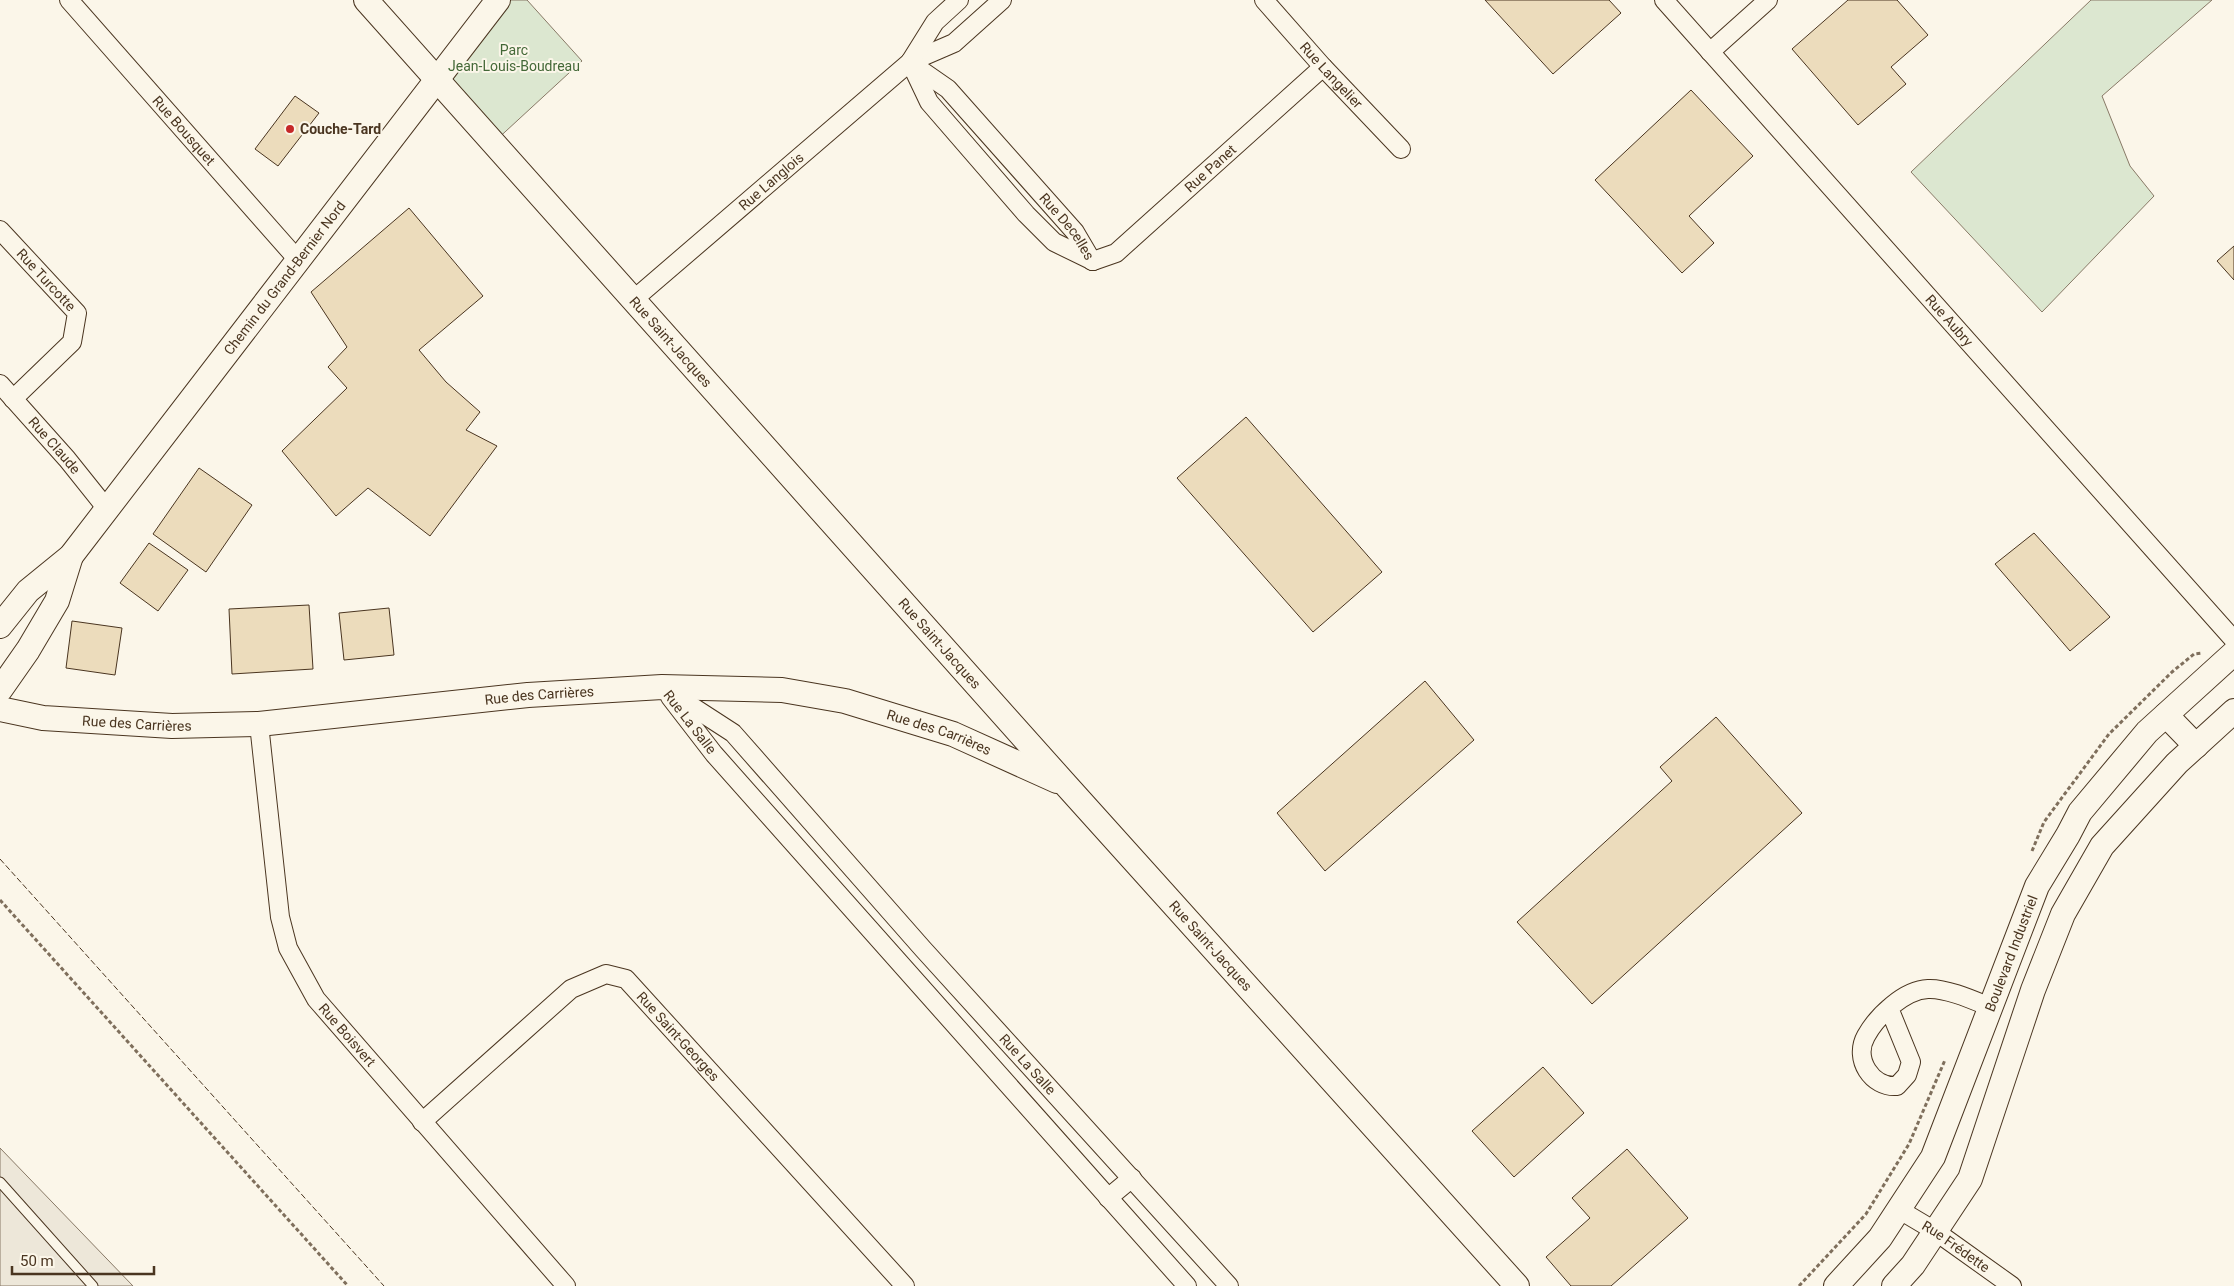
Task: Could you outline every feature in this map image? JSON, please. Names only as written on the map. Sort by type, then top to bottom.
[{"type":"main road","name":"Rue Saint-Jacques","points":[[366,0],[1066,785],[1517,1286]]},
{"type":"main road","name":"Chemin du Grand-Bernier Nord","points":[[0,626],[28,591],[70,556],[498,0]]},
{"type":"main road","name":"Chemin du Grand-Bernier Nord","points":[[0,690],[28,650],[57,601],[70,556]]},
{"type":"main road","name":"Boulevard Industriel","points":[[1836,1286],[1880,1238],[1933,1156],[2037,886],[2080,812],[2147,732],[2234,653]]},
{"type":"main road","name":"Rue des Carrières","points":[[0,709],[43,718],[162,726],[259,724],[528,695],[662,687],[782,690],[845,701],[953,734],[1066,785]]},
{"type":"main road","points":[[1894,1286],[1913,1265],[1970,1179],[2033,990],[2063,914],[2098,852],[2176,763],[2234,711]]},
{"type":"main road","points":[[2166,715],[2196,746]]},
{"type":"main road","points":[[2068,835],[2098,852]]},
{"type":"street","name":"Rue Bousquet","points":[[69,0],[298,260]]},
{"type":"street","name":"Rue Langlois","points":[[910,62],[935,22],[959,0]]},
{"type":"street","name":"Rue Langlois","points":[[633,300],[910,62],[954,43],[1002,0]]},
{"type":"street","name":"Rue Langelier","points":[[1264,0],[1401,149]]},
{"type":"street","name":"Rue Aubry","points":[[1664,0],[2234,640]]},
{"type":"street","points":[[1710,52],[1768,0]]},
{"type":"street","name":"Rue Decelles","points":[[910,62],[929,102],[1026,214],[1054,242],[1092,262]]},
{"type":"street","name":"Rue Decelles","points":[[910,62],[948,89],[1075,232],[1092,262]]},
{"type":"street","name":"Rue Panet","points":[[1092,262],[1116,253],[1323,66]]},
{"type":"street","name":"Rue Turcotte","points":[[0,230],[77,313],[72,342],[13,399]]},
{"type":"street","name":"Rue Claude","points":[[0,384],[67,459],[107,509]]},
{"type":"street","name":"Rue La Salle","points":[[662,687],[733,733],[923,949],[1229,1286]]},
{"type":"street","name":"Rue La Salle","points":[[662,687],[714,754],[1187,1286]]},
{"type":"street","name":"Rue Boisvert","points":[[259,724],[280,918],[288,948],[316,999],[566,1286]]},
{"type":"street","points":[[904,966],[923,949]]},
{"type":"street","name":"Rue Saint-Georges","points":[[422,1122],[571,990],[606,974],[626,979],[905,1286]]},
{"type":"street","points":[[1889,1008],[1908,993],[1928,989],[1960,996],[1990,1007]]},
{"type":"street","points":[[1108,1198],[1132,1178]]},
{"type":"street","name":"Rue Frédette","points":[[1898,1210],[1935,1231],[2012,1286]]},
{"type":"lane","points":[[0,1182],[93,1286]]},
{"type":"path","points":[[0,900],[348,1286]]},
{"type":"green space","name":"Parc Jean-Louis-Boudreau","points":[[498,0],[527,0],[582,61],[493,143],[437,80]]},
{"type":"green space","points":[[2091,0],[2212,0],[2102,96],[2130,166],[2154,196],[2042,312],[1911,172]]},
{"type":"shaded area","points":[[0,1148],[133,1286],[0,1286]]},
{"type":"building","points":[[1485,0],[1609,0],[1621,13],[1553,74]]},
{"type":"building","points":[[1848,0],[1897,0],[1928,35],[1891,67],[1906,84],[1858,125],[1792,49]]},
{"type":"building","points":[[1691,90],[1753,156],[1689,216],[1714,243],[1682,273],[1595,180]]},
{"type":"building","points":[[295,96],[319,113],[278,166],[255,149]]},
{"type":"building","points":[[409,208],[483,296],[419,350],[446,382],[480,412],[466,430],[497,446],[430,536],[368,488],[336,516],[282,451],[347,388],[328,367],[347,347],[311,292]]},
{"type":"building","points":[[2234,246],[2234,280],[2217,261]]},
{"type":"building","points":[[1246,417],[1382,572],[1313,632],[1177,478]]},
{"type":"building","points":[[199,468],[252,505],[206,572],[153,534]]},
{"type":"building","points":[[2034,533],[2110,617],[2070,651],[1995,564]]},
{"type":"building","points":[[149,543],[188,570],[158,611],[120,583]]},
{"type":"building","points":[[309,605],[313,669],[232,674],[229,609]]},
{"type":"building","points":[[389,608],[394,655],[344,660],[339,613]]},
{"type":"building","points":[[72,621],[122,628],[115,675],[66,668]]},
{"type":"building","points":[[1425,681],[1474,740],[1325,871],[1277,813]]},
{"type":"building","points":[[1716,717],[1802,813],[1592,1004],[1517,922],[1672,781],[1660,767]]},
{"type":"building","points":[[1543,1067],[1584,1113],[1514,1177],[1472,1131]]},
{"type":"building","points":[[1627,1149],[1688,1218],[1611,1286],[1571,1286],[1546,1257],[1590,1218],[1572,1198]]},
{"type":"fence","points":[[0,859],[384,1286]]},
{"type":"place","name":"Couche-Tard","points":[[290,129]]}]
